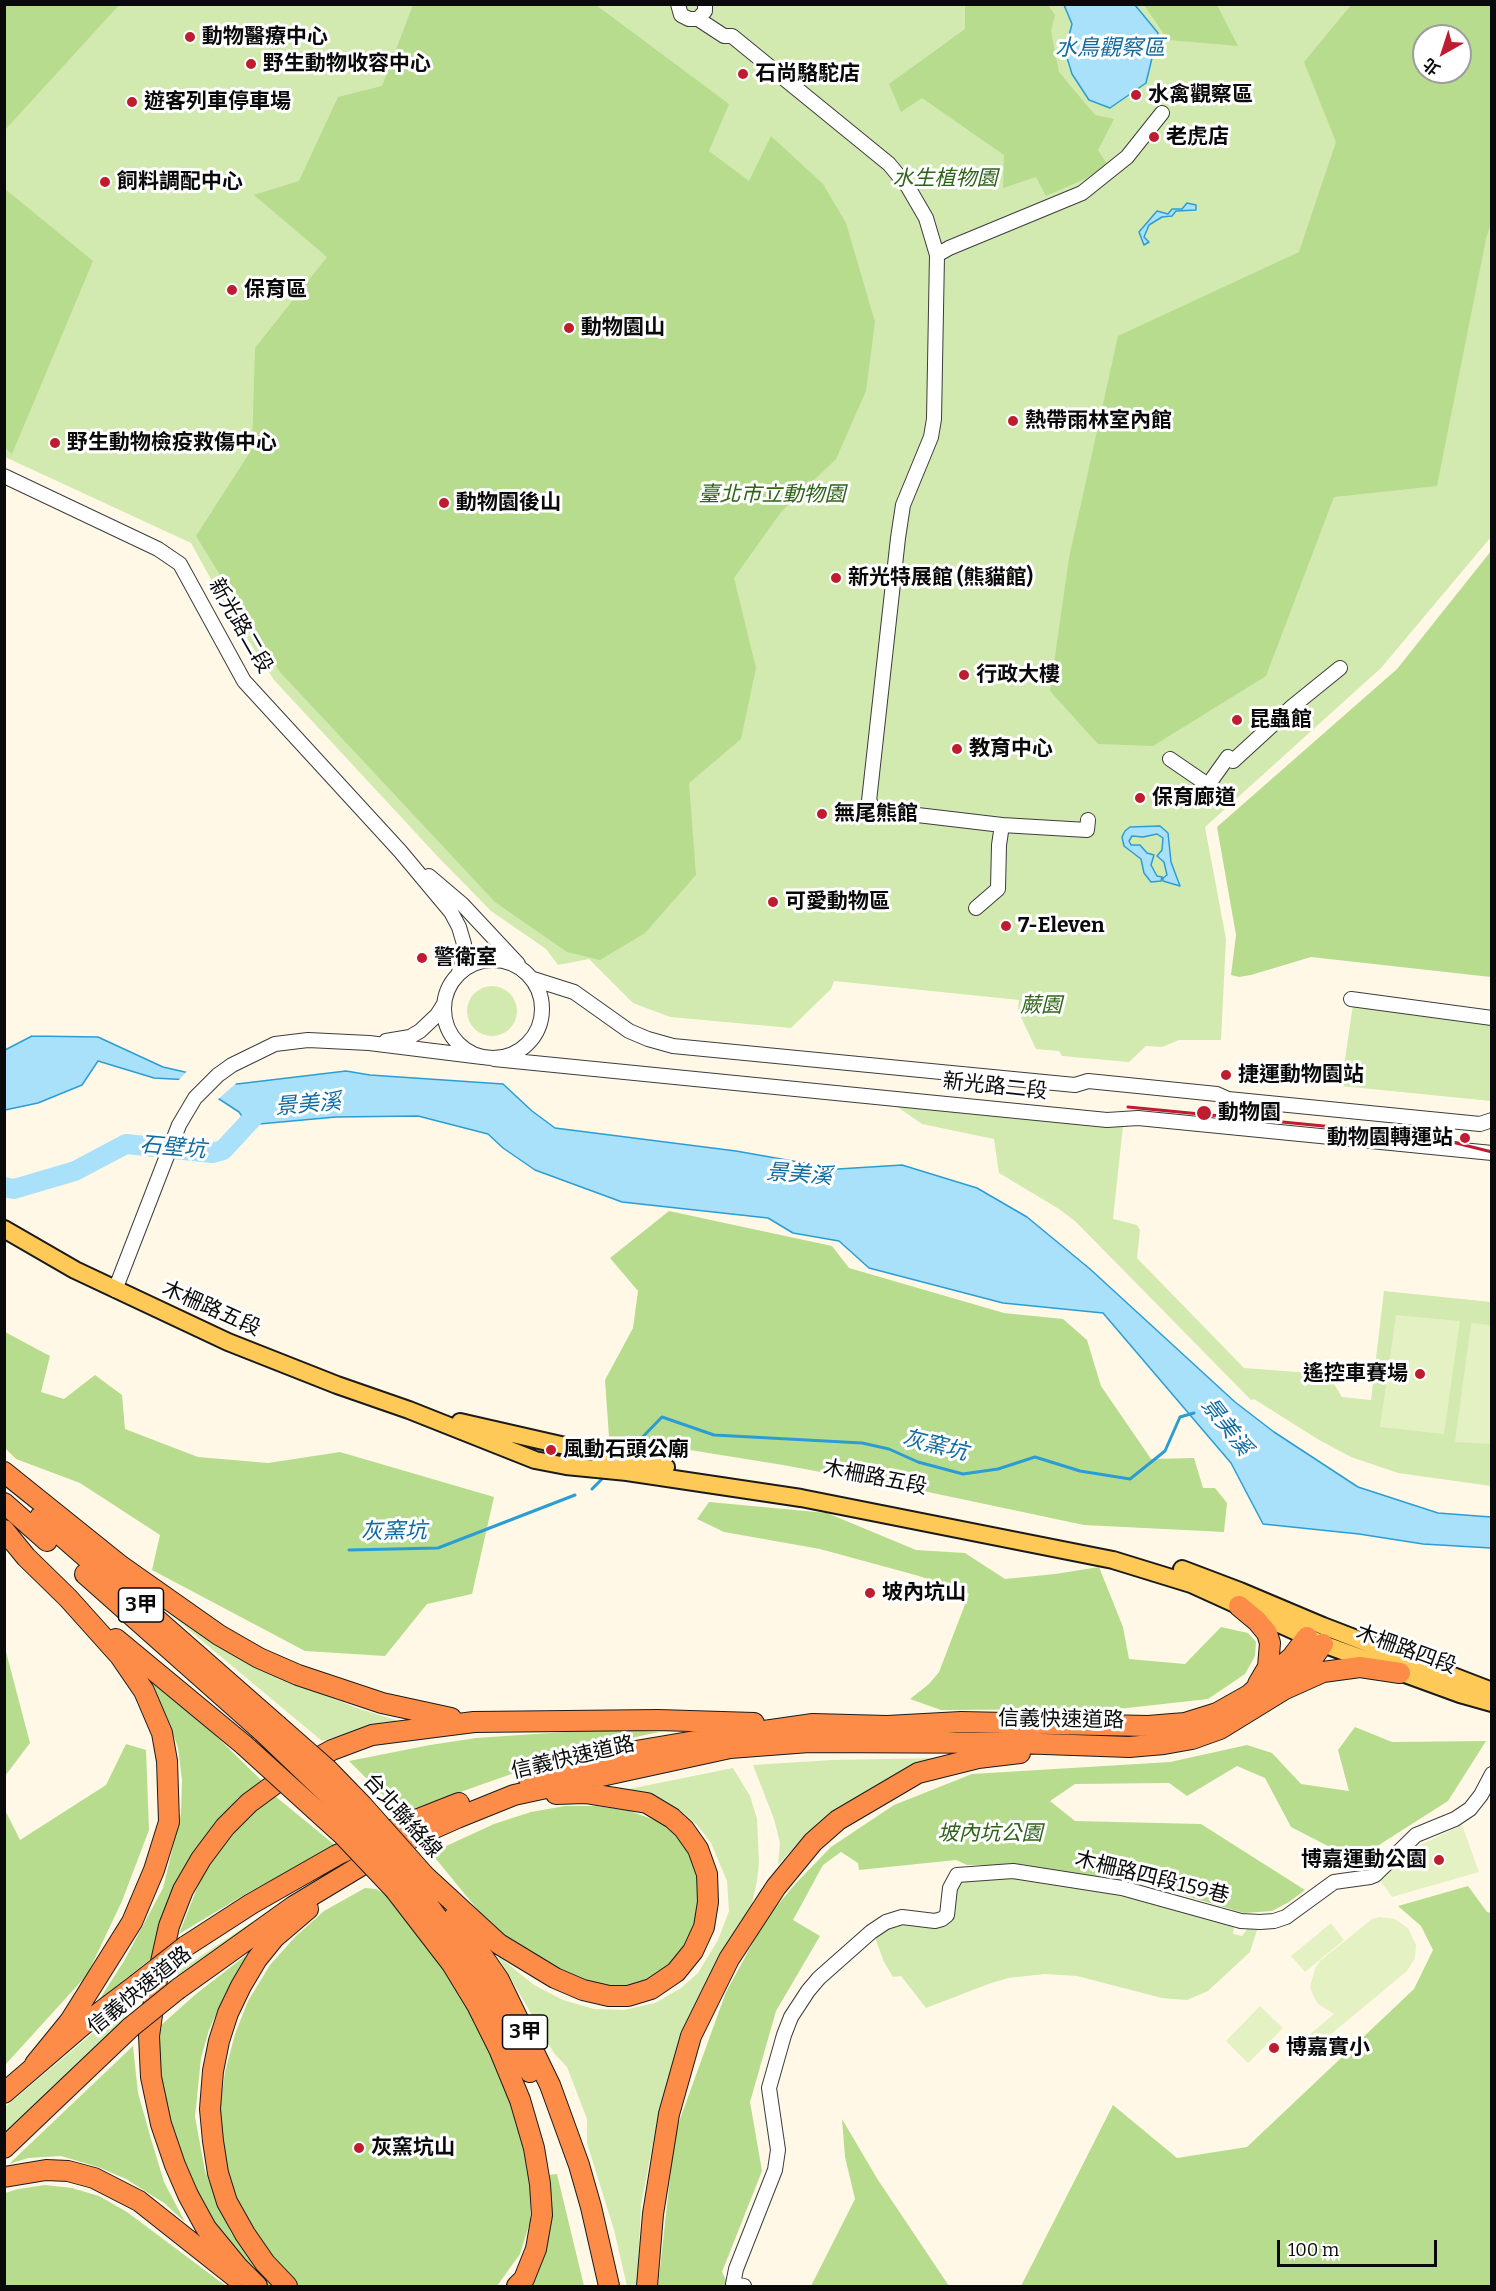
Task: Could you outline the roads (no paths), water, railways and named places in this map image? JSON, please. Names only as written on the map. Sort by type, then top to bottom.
[{"type":"highway","points":[[4,1472],[121,1566],[219,1635],[259,1658],[309,1679],[382,1703],[474,1722]]},
{"type":"highway","name":"台北聯絡線","points":[[4,1486],[270,1728]]},
{"type":"highway","name":"台北聯絡線","points":[[4,1503],[270,1728],[327,1769],[362,1805],[410,1883],[459,1921],[499,1980],[530,2042],[563,2120],[584,2209],[609,2286]]},
{"type":"highway","points":[[4,1530],[26,1557],[68,1598],[120,1656],[144,1691],[162,1733],[167,1761],[169,1822],[154,1870],[132,1922],[69,2021],[36,2064]]},
{"type":"highway","points":[[68,1598],[244,1746],[342,1834],[538,1969],[583,1990],[609,1996],[628,1996],[651,1989],[676,1972],[693,1951],[704,1927],[708,1902],[706,1874],[698,1849],[684,1829],[672,1818],[647,1803],[585,1793],[541,1795],[457,1818]]},
{"type":"highway","points":[[1239,1606],[1257,1621],[1267,1633],[1270,1642],[1268,1667],[1253,1701]]},
{"type":"highway","points":[[1253,1701],[1298,1673],[1317,1636]]},
{"type":"highway","points":[[1253,1701],[1323,1672],[1360,1667],[1400,1673]]},
{"type":"highway","name":"信義快速道路","points":[[4,2093],[83,2025],[186,1946],[251,1904],[337,1856],[403,1825],[495,1789],[606,1756],[813,1724],[887,1726],[961,1722],[1166,1724],[1185,1723],[1253,1701]]},
{"type":"highway","name":"信義快速道路","points":[[4,2148],[131,2027],[250,1935],[392,1847],[514,1795],[730,1748],[809,1742],[1129,1746],[1164,1744],[1192,1739],[1220,1729],[1253,1701]]},
{"type":"highway","points":[[257,2286],[206,2228],[188,2195],[175,2166],[161,2124],[151,2077],[149,2036],[157,1980],[169,1926],[183,1890],[201,1859],[225,1827],[249,1803],[287,1775],[332,1750],[372,1735],[474,1722],[658,1720],[813,1724]]},
{"type":"highway","points":[[646,2286],[653,2214],[669,2114],[691,2036],[729,1959],[753,1920],[813,1842],[838,1820],[918,1773],[978,1758],[1088,1745]]},
{"type":"highway","points":[[287,2286],[265,2263],[227,2202],[218,2173],[213,2142],[210,2109],[213,2072],[219,2041],[228,2013],[257,1959],[274,1938],[351,1872]]},
{"type":"highway","points":[[410,1883],[499,2049],[520,2100],[534,2148],[542,2215],[536,2249],[524,2278],[517,2286]]},
{"type":"highway","points":[[4,2177],[46,2170],[68,2171],[94,2178],[139,2201],[248,2286]]},
{"type":"highway","name":"台北聯絡線","points":[[584,2209],[595,2286]]},
{"type":"main road","name":"木柵路五段","points":[[4,1229],[75,1270],[228,1342],[337,1385],[409,1410],[517,1454],[549,1463],[599,1461],[668,1467],[837,1493],[1124,1552],[1194,1573],[1317,1636]]},
{"type":"main road","name":"木柵路五段","points":[[409,1410],[531,1438],[599,1461],[824,1502],[1113,1560],[1180,1580],[1317,1636]]},
{"type":"main road","points":[[517,1454],[519,1448],[531,1438]]},
{"type":"main road","name":"木柵路四段","points":[[1317,1636],[1400,1673],[1491,1703]]},
{"type":"main road","name":"木柵路四段","points":[[1317,1636],[1491,1691]]},
{"type":"street","points":[[678,4],[681,15],[689,20],[698,19],[724,36],[732,36],[889,164],[908,187],[926,218],[937,255],[934,419],[931,436],[903,505],[898,538],[869,801],[875,813],[1002,825],[1087,830],[1088,820]]},
{"type":"street","points":[[698,19],[705,11],[705,4]]},
{"type":"street","points":[[937,255],[1082,193],[1127,157],[1162,113]]},
{"type":"street","name":"新光路二段","points":[[4,476],[158,549],[180,564],[244,681],[400,851],[451,912],[459,927],[464,953],[459,972]]},
{"type":"street","points":[[1170,759],[1209,785],[1228,757],[1233,761],[1293,706],[1340,668]]},
{"type":"street","points":[[976,908],[999,890],[999,846],[1002,825]]},
{"type":"street","name":"新光路二段","points":[[400,851],[462,904],[529,975],[574,992],[628,1031],[673,1046],[1075,1085],[1088,1081],[1217,1094],[1228,1100],[1480,1124],[1491,1120]]},
{"type":"street","points":[[492,959],[515,964],[529,975],[542,999],[542,1020],[532,1040],[515,1054],[488,1058],[471,1053],[453,1038],[444,1016],[444,1004],[452,981],[459,972],[480,961],[492,959]]},
{"type":"street","points":[[1351,999],[1491,1018]]},
{"type":"street","name":"新光路二段","points":[[369,1043],[399,1039],[420,1031],[430,1024],[444,1004]]},
{"type":"street","name":"新光路二段","points":[[115,1290],[170,1145],[195,1098],[218,1075],[244,1058],[275,1044],[308,1040],[369,1043],[488,1058],[1107,1120],[1138,1118],[1491,1153]]},
{"type":"street","name":"木柵路四段159巷","points":[[744,2286],[733,2283],[736,2269],[775,2170],[778,2150],[769,2088],[784,2035],[791,2017],[808,1991],[819,1978],[871,1932],[892,1919],[902,1917],[935,1921],[942,1919],[947,1915],[950,1888],[957,1875],[1013,1871],[1122,1888],[1241,1921],[1260,1923],[1274,1921],[1286,1917],[1334,1882],[1375,1875],[1416,1835],[1455,1819],[1470,1809],[1481,1795],[1491,1774]]},
{"type":"water","name":"水鳥觀察區","points":[[1064,5],[1135,5],[1158,33],[1146,83],[1110,108],[1089,100],[1072,74],[1065,51],[1072,24]]},
{"type":"water","points":[[1187,203],[1196,205],[1196,210],[1176,211],[1172,216],[1162,217],[1149,225],[1144,237],[1149,242],[1144,245],[1139,232],[1157,211],[1168,214],[1172,209],[1182,209]]},
{"type":"water","points":[[1160,826],[1168,833],[1171,862],[1180,886],[1163,881],[1167,875],[1164,862],[1157,856],[1162,850],[1163,838],[1157,834],[1143,837],[1132,836],[1129,841],[1131,845],[1140,845],[1147,853],[1154,855],[1151,865],[1157,876],[1162,877],[1161,881],[1151,882],[1144,873],[1141,859],[1124,846],[1122,837],[1130,827]]},
{"type":"water","name":"景美溪","points":[[32,1036],[98,1037],[163,1067],[237,1084],[346,1071],[370,1075],[503,1084],[532,1111],[555,1128],[736,1151],[838,1169],[902,1165],[977,1188],[1027,1217],[1090,1269],[1235,1402],[1274,1432],[1358,1487],[1438,1513],[1491,1517],[1491,1548],[1423,1544],[1359,1534],[1263,1524],[1231,1463],[1103,1313],[1003,1303],[869,1268],[839,1241],[793,1233],[768,1218],[622,1202],[535,1170],[503,1148],[488,1134],[418,1116],[336,1117],[248,1125],[239,1112],[190,1080],[154,1078],[98,1061],[82,1085],[38,1103],[5,1110],[5,1050]]},
{"type":"waterway","name":"石壁坑","points":[[4,1187],[14,1189],[75,1171],[126,1144],[212,1153],[223,1150],[261,1109]]},
{"type":"waterway","name":"灰窯坑","points":[[627,1453],[662,1417],[714,1435],[862,1443],[889,1449],[918,1462],[963,1474],[998,1469],[1035,1457],[1080,1471],[1130,1479],[1165,1451],[1180,1417],[1194,1413]]},
{"type":"waterway","name":"灰窯坑","points":[[592,1489],[605,1476]]},
{"type":"waterway","name":"灰窯坑","points":[[349,1550],[438,1548],[575,1495]]},
{"type":"railway","points":[[1128,1107],[1375,1131],[1448,1141],[1492,1152]]},
{"type":"place","name":"動物醫療中心","points":[[190,37]]},
{"type":"place","name":"野生動物收容中心","points":[[251,64]]},
{"type":"place","name":"石尚駱駝店","points":[[743,74]]},
{"type":"place","name":"水禽觀察區","points":[[1136,95]]},
{"type":"place","name":"遊客列車停車場","points":[[132,102]]},
{"type":"place","name":"老虎店","points":[[1154,137]]},
{"type":"place","name":"飼料調配中心","points":[[105,182]]},
{"type":"place","name":"保育區","points":[[232,290]]},
{"type":"place","name":"動物園山","points":[[569,328]]},
{"type":"place","name":"熱帶雨林室內館","points":[[1013,421]]},
{"type":"place","name":"野生動物檢疫救傷中心","points":[[55,443]]},
{"type":"place","name":"動物園後山","points":[[444,503]]},
{"type":"place","name":"新光特展館 (熊貓館)","points":[[836,578]]},
{"type":"place","name":"行政大樓","points":[[964,675]]},
{"type":"place","name":"昆蟲館","points":[[1237,720]]},
{"type":"place","name":"教育中心","points":[[957,749]]},
{"type":"place","name":"保育廊道","points":[[1140,798]]},
{"type":"place","name":"無尾熊館","points":[[822,814]]},
{"type":"place","name":"可愛動物區","points":[[773,902]]},
{"type":"place","name":"7-Eleven","points":[[1006,926]]},
{"type":"place","name":"警衛室","points":[[422,958]]},
{"type":"place","name":"捷運動物園站","points":[[1226,1075]]},
{"type":"place","name":"動物園","points":[[1204,1113]]},
{"type":"place","name":"動物園轉運站","points":[[1465,1138]]},
{"type":"place","name":"遙控車賽場","points":[[1420,1374]]},
{"type":"place","name":"風動石頭公廟","points":[[551,1450]]},
{"type":"place","name":"坡內坑山","points":[[870,1593]]},
{"type":"place","name":"博嘉運動公園","points":[[1439,1860]]},
{"type":"place","name":"博嘉實小","points":[[1274,2048]]},
{"type":"place","name":"灰窯坑山","points":[[359,2148]]},
{"type":"park label","name":"水生植物園","points":[[945,179]]},
{"type":"park label","name":"臺北市立動物園","points":[[772,495]]},
{"type":"park label","name":"蕨園","points":[[1041,1006]]},
{"type":"park label","name":"坡內坑公園","points":[[990,1834]]}]
